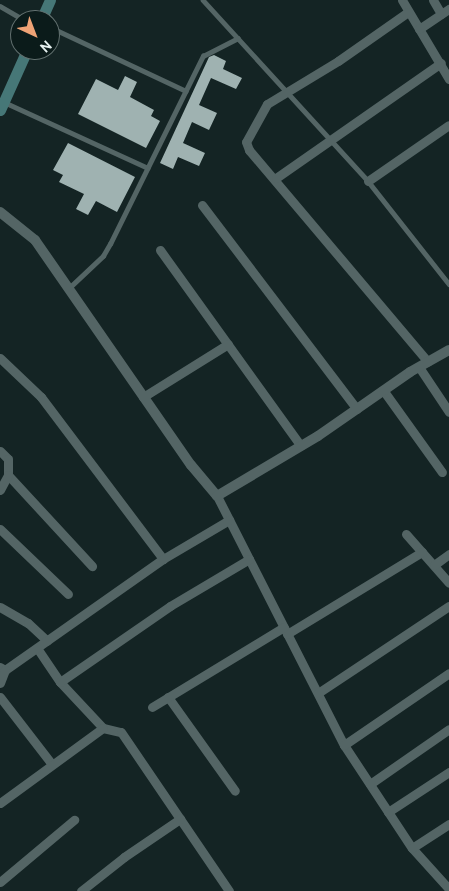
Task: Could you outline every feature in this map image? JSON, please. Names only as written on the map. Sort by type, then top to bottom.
[{"type":"main road","points":[[2,106],[23,60]]},
{"type":"street","points":[[402,0],[449,79]]},
{"type":"street","points":[[419,29],[445,12],[433,0]]},
{"type":"street","points":[[408,12],[338,61],[261,109],[246,142],[250,150],[276,178],[423,364],[449,412]]},
{"type":"street","points":[[276,178],[441,63]]},
{"type":"street","points":[[368,181],[449,125]]},
{"type":"street","points":[[202,205],[357,409]]},
{"type":"street","points":[[0,212],[35,240],[144,397],[217,496],[344,745],[412,848],[449,889]]},
{"type":"street","points":[[160,250],[301,446]]},
{"type":"street","points":[[144,397],[228,344]]},
{"type":"street","points":[[217,496],[301,446],[423,364],[449,350]]},
{"type":"street","points":[[0,358],[41,397],[163,559]]},
{"type":"street","points":[[383,390],[442,472]]},
{"type":"street","points":[[0,451],[8,460],[8,475],[0,490]]},
{"type":"street","points":[[8,475],[92,566]]},
{"type":"street","points":[[0,683],[3,668],[37,648],[163,559],[230,520]]},
{"type":"street","points":[[0,529],[68,594]]},
{"type":"street","points":[[406,534],[449,583]]},
{"type":"street","points":[[152,707],[422,552]]},
{"type":"street","points":[[434,565],[449,554]]},
{"type":"street","points":[[60,682],[170,606],[249,559]]},
{"type":"street","points":[[318,693],[449,606]]},
{"type":"street","points":[[0,607],[28,623],[47,641]]},
{"type":"street","points":[[37,648],[60,682],[103,728],[121,732],[229,891]]},
{"type":"street","points":[[344,745],[449,673]]},
{"type":"street","points":[[0,697],[51,763]]},
{"type":"street","points":[[168,697],[235,791]]},
{"type":"street","points":[[0,803],[51,763],[103,728]]},
{"type":"street","points":[[370,784],[449,729]]},
{"type":"street","points":[[388,812],[449,772]]},
{"type":"street","points":[[82,891],[124,857],[180,819]]},
{"type":"street","points":[[0,882],[74,820]]},
{"type":"street","points":[[412,848],[449,824]]},
{"type":"lane","points":[[203,0],[368,181],[449,284]]},
{"type":"lane","points":[[60,32],[186,90]]},
{"type":"lane","points":[[68,289],[103,256],[204,56],[238,38]]},
{"type":"lane","points":[[2,106],[148,168]]},
{"type":"building","points":[[214,55],[226,61],[223,69],[242,78],[236,89],[211,78],[199,105],[217,113],[209,130],[192,122],[183,143],[205,153],[199,166],[178,157],[173,169],[160,163],[209,57]]},
{"type":"building","points":[[125,76],[137,82],[130,97],[154,110],[151,116],[160,121],[146,148],[78,114],[96,79],[118,90]]},
{"type":"building","points":[[68,143],[135,177],[117,212],[96,201],[88,215],[76,209],[84,194],[59,182],[63,175],[53,170]]}]
